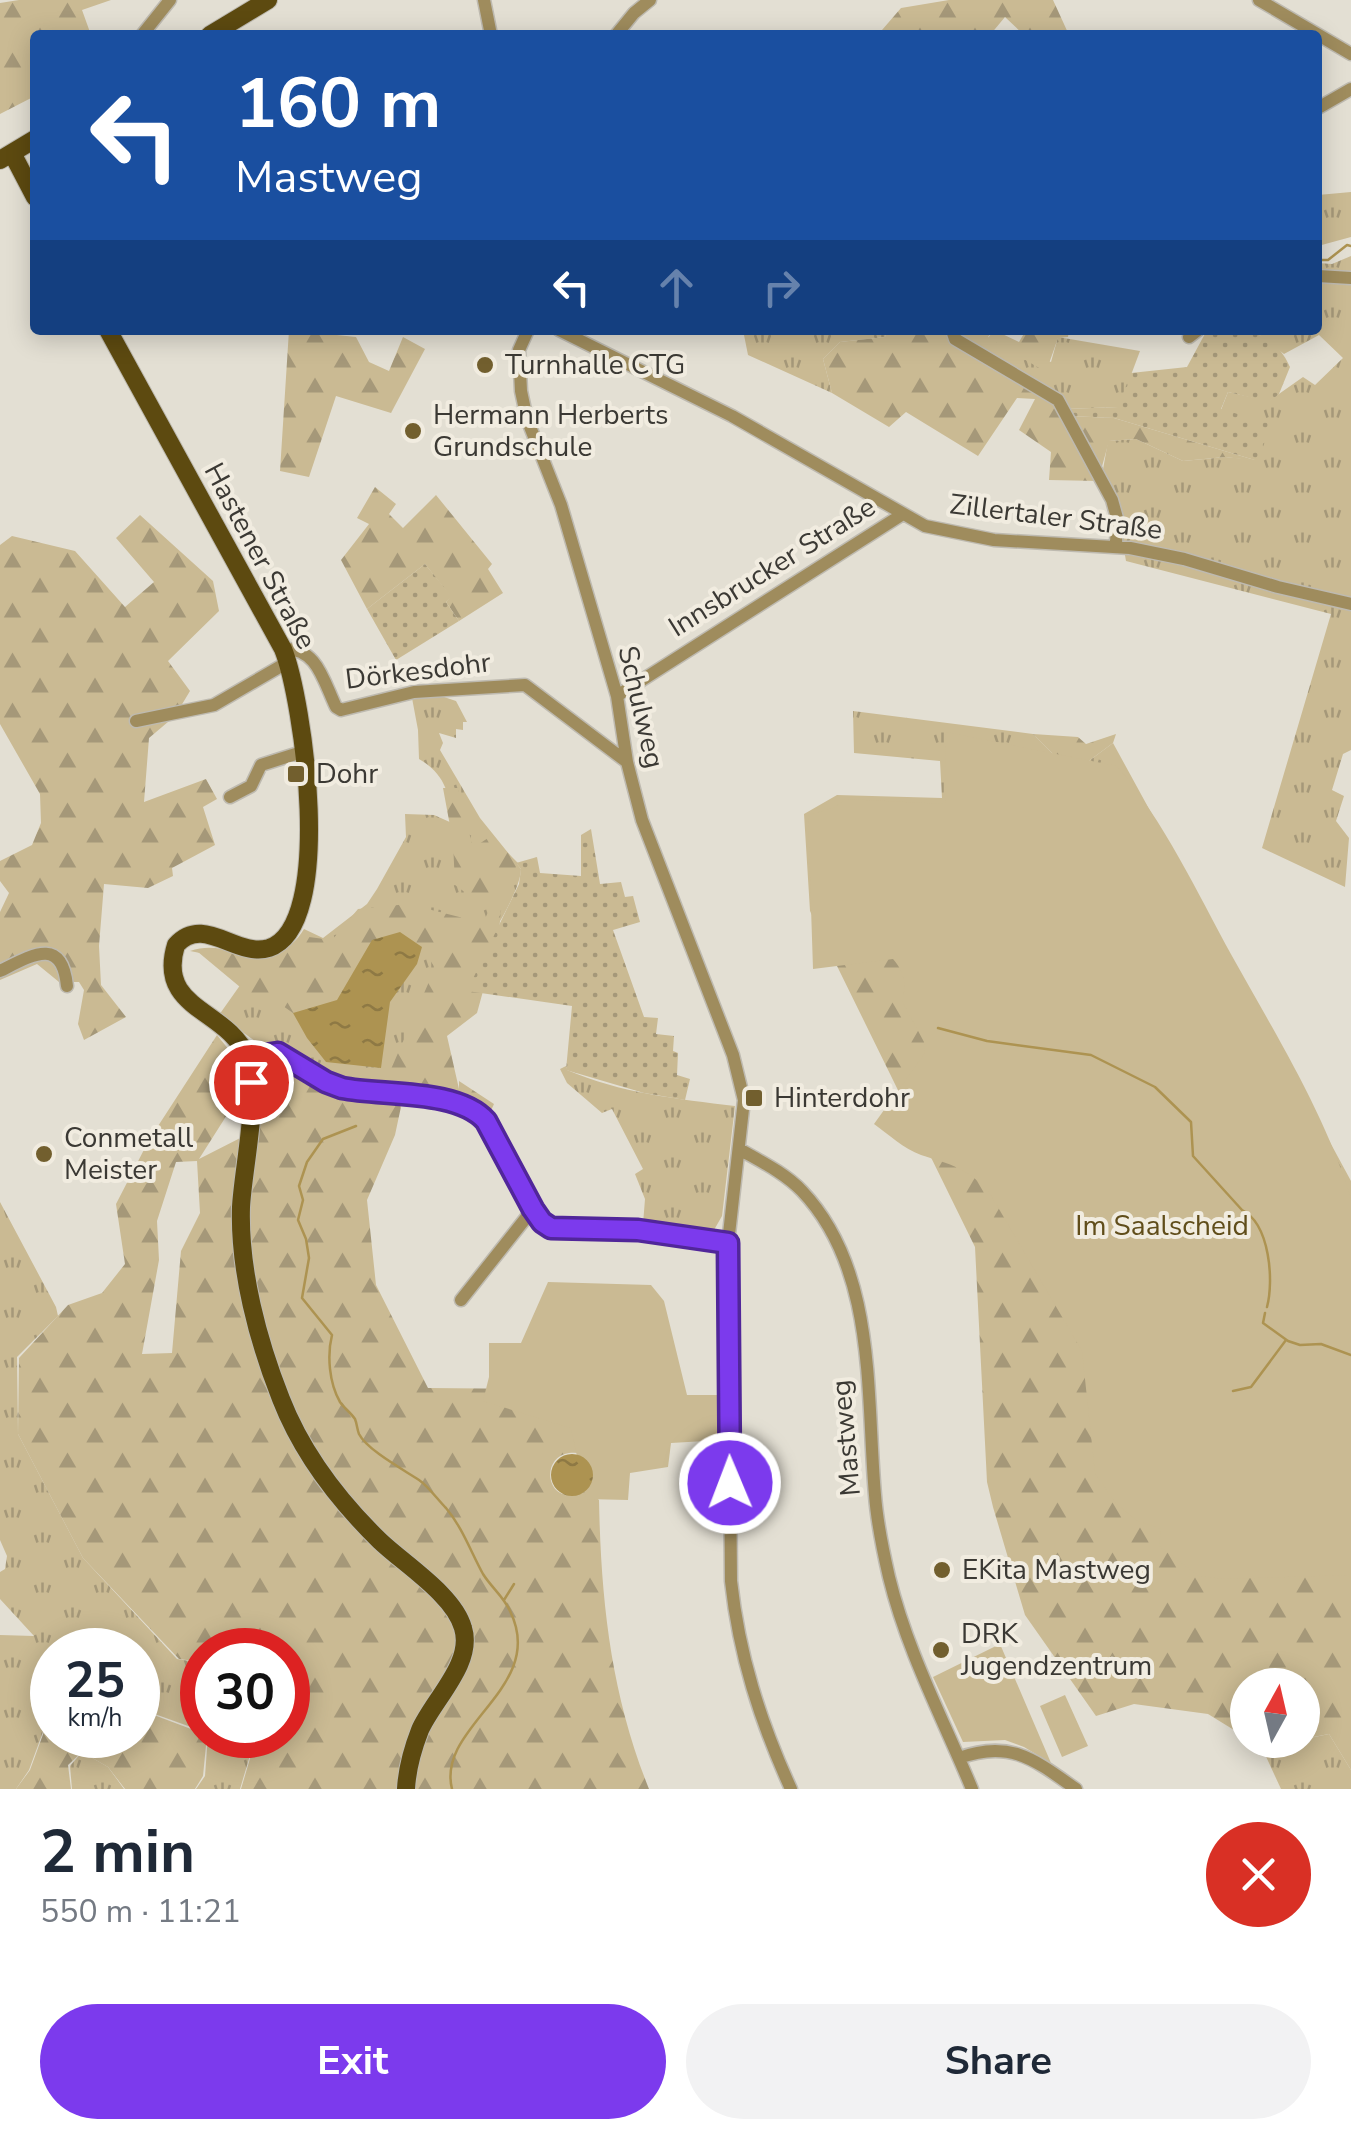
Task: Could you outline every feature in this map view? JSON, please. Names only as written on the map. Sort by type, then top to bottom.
[{"type":"main road","points":[[218,30],[268,0]]},
{"type":"main road","points":[[30,142],[6,156],[30,187]]},
{"type":"main road","name":"Hastener Straße","points":[[111,335],[286,656],[312,842],[295,925],[283,941],[262,950],[203,932],[192,934],[176,945],[171,960],[175,985],[184,997],[229,1033],[248,1058]]},
{"type":"main road","points":[[248,1058],[244,1253],[266,1358],[282,1402],[308,1452],[341,1498],[382,1543],[446,1600],[464,1630],[464,1646],[456,1669],[421,1728],[406,1789]]},
{"type":"street","points":[[146,30],[170,0]]},
{"type":"street","points":[[484,0],[490,30]]},
{"type":"street","points":[[620,30],[650,0]]},
{"type":"street","points":[[1259,0],[1310,30]]},
{"type":"street","points":[[1322,37],[1351,54]]},
{"type":"street","points":[[1322,106],[1351,89]]},
{"type":"street","points":[[1322,276],[1351,278]]},
{"type":"street","name":"Schulweg","points":[[526,335],[519,350],[521,391],[617,696],[627,762],[642,820],[744,1090],[739,1149]]},
{"type":"street","name":"Zillertaler Straße","points":[[569,335],[732,416],[925,526],[994,540],[1116,545],[1351,604]]},
{"type":"street","points":[[953,335],[954,340],[1058,400],[1112,500],[1117,518],[1116,545]]},
{"type":"street","name":"Innsbrucker Straße","points":[[617,696],[903,514]]},
{"type":"street","name":"Dörkesdohr","points":[[286,656],[298,648],[307,654],[341,710],[414,692],[525,685],[627,762]]},
{"type":"street","points":[[136,721],[214,705],[286,656]]},
{"type":"street","points":[[230,797],[252,786],[260,765],[302,752]]},
{"type":"street","points":[[0,971],[39,953],[50,954],[65,969],[67,986]]},
{"type":"street","points":[[248,1058],[278,1053],[342,1088],[468,1106],[486,1121],[533,1209],[551,1228],[638,1230],[728,1243]]},
{"type":"street","points":[[739,1149],[728,1243],[731,1584],[749,1683],[791,1789]]},
{"type":"street","name":"Mastweg","points":[[739,1149],[779,1173],[810,1200],[853,1282],[864,1346],[875,1500],[889,1576],[910,1642],[972,1789]]},
{"type":"street","points":[[461,1300],[533,1209]]},
{"type":"street","points":[[959,1758],[982,1750],[1014,1752],[1076,1789]]},
{"type":"green space","points":[[111,0],[82,10],[89,30],[30,30],[30,99],[0,114],[0,3]]},
{"type":"green space","points":[[949,0],[1053,0],[1067,30],[1019,30],[1005,17],[994,30],[882,30],[901,8]]},
{"type":"green space","points":[[1351,192],[1351,237],[1322,245],[1322,195]]},
{"type":"green space","points":[[1351,256],[1351,750],[1343,754],[1332,790],[1344,796],[1336,821],[1349,838],[1345,887],[1262,848],[1331,614],[1126,561],[1113,487],[1101,481],[1108,441],[1136,439],[1183,461],[1225,457],[1258,460],[1221,410],[1228,392],[1269,401],[1303,377],[1315,385],[1343,358],[1319,335],[1322,263],[1332,264]]},
{"type":"green space","points":[[289,335],[356,337],[369,362],[389,371],[403,337],[425,349],[391,413],[336,396],[309,477],[280,471]]},
{"type":"green space","points":[[744,335],[886,335],[840,342],[823,359],[832,393],[748,355]]},
{"type":"green space","points":[[959,335],[990,335],[1051,362],[1058,337],[1140,351],[1119,407],[1065,409]]},
{"type":"green space","points":[[960,335],[1058,400],[1069,416],[1114,418],[1258,461],[1225,457],[1183,461],[1136,439],[1109,441],[1098,481],[1049,480],[1051,452],[1019,430],[1035,399],[1017,398],[978,456],[906,412],[889,427],[832,393],[823,359],[840,342]]},
{"type":"green space","points":[[1004,335],[1019,342],[1023,335],[1068,335],[1058,338],[1046,372],[988,338]]},
{"type":"green space","points":[[1204,335],[1258,335],[1283,354],[1290,367],[1279,394],[1269,402],[1228,392],[1221,409],[1271,424],[1258,461],[1114,418],[1069,416],[1065,409],[1118,407],[1131,373],[1187,367]]},
{"type":"green space","points":[[1259,335],[1319,335],[1284,354]]},
{"type":"green space","points":[[375,487],[396,504],[389,514],[403,528],[436,495],[492,564],[488,569],[503,593],[459,621],[446,602],[451,597],[425,564],[367,609],[341,560],[369,524],[357,518]]},
{"type":"green space","points":[[140,515],[213,581],[219,611],[168,661],[190,691],[175,716],[149,738],[144,802],[206,779],[217,799],[203,807],[215,845],[172,868],[173,876],[148,888],[104,884],[99,946],[101,985],[126,1017],[84,1040],[78,1024],[84,990],[79,982],[59,982],[37,964],[0,980],[0,912],[9,893],[0,881],[0,861],[32,845],[41,823],[40,794],[0,724],[0,545],[12,536],[75,551],[125,607],[154,582],[116,538]]},
{"type":"green space","points":[[425,564],[452,597],[446,602],[459,621],[396,660],[367,609]]},
{"type":"green space","points":[[438,695],[456,701],[467,722],[463,722],[463,730],[456,729],[456,738],[439,733],[443,743],[440,750],[480,818],[521,869],[517,887],[491,937],[405,1062],[403,1088],[333,1076],[290,1049],[262,1046],[219,1015],[248,974],[210,955],[190,951],[222,949],[263,959],[290,947],[304,929],[323,938],[367,904],[377,889],[406,837],[405,814],[434,815],[452,823],[444,786],[435,771],[419,759],[412,698]]},
{"type":"green space","points":[[853,711],[1033,734],[1064,765],[1082,766],[1113,743],[1171,849],[899,916],[810,911],[804,814],[837,795],[942,798],[940,761],[854,753]]},
{"type":"green space","name":"Im Saalscheid","points":[[946,732],[1117,766],[1179,858],[1313,1104],[1351,1198],[1351,1575],[1223,1579],[1199,1576],[1159,1546],[1161,1529],[1138,1521],[1116,1504],[1095,1473],[1082,1351],[989,1192],[966,1172],[915,1152],[874,1124],[925,1053],[924,1042],[902,1001],[904,979],[893,959],[813,969],[808,815],[833,808],[846,799],[945,804]]},
{"type":"green space","points":[[1033,734],[1078,737],[1086,744],[1116,734],[1113,743],[1082,766],[1064,765]]},
{"type":"green space","points":[[443,788],[458,788],[473,848],[491,836],[518,863],[502,895],[499,933],[477,1013],[447,1036],[459,1089],[459,1081],[494,1104],[489,1115],[456,1097],[385,1083],[435,968],[422,947],[355,974],[337,1000],[293,1013],[252,997],[198,952],[270,957],[301,936],[332,940],[358,909],[408,904],[483,923],[489,910],[455,885],[453,842]]},
{"type":"green space","points":[[591,829],[600,884],[621,882],[625,897],[633,896],[640,922],[613,930],[644,1017],[658,1018],[656,1034],[674,1036],[677,1075],[690,1079],[685,1100],[644,1093],[566,1070],[572,1006],[467,991],[519,884],[521,869],[516,863],[537,857],[540,873],[581,876],[581,835]]},
{"type":"green space","name":"Im Saalscheid","points":[[1171,849],[1351,1181],[1351,1770],[1329,1734],[1320,1736],[1320,1668],[1230,1668],[1230,1728],[1208,1714],[1134,1704],[1096,1716],[1025,1615],[987,1482],[975,1247],[810,911],[899,916]]},
{"type":"green space","points":[[217,1035],[237,1060],[244,1088],[199,1159],[254,1131],[265,1074],[276,1063],[301,1072],[334,1092],[402,1102],[395,1135],[367,1200],[376,1285],[428,1388],[528,1389],[563,1415],[594,1454],[559,1457],[550,1472],[551,1481],[563,1494],[588,1490],[599,1500],[610,1647],[625,1718],[649,1789],[241,1789],[250,1758],[310,1758],[310,1628],[180,1628],[179,1659],[160,1639],[160,1628],[150,1628],[83,1558],[18,1434],[19,1358],[68,1305],[102,1293],[125,1264],[116,1204],[149,1140]],"holes":[[[197,1161],[200,1213],[181,1251],[172,1353],[142,1354],[159,1260],[157,1221],[176,1162]]]},
{"type":"green space","points":[[566,1066],[587,1078],[628,1090],[735,1106],[722,1216],[714,1230],[700,1233],[643,1224],[645,1199],[635,1174],[643,1169],[612,1109],[602,1113],[567,1083],[560,1069]]},
{"type":"green space","points":[[0,1202],[58,1316],[17,1357],[18,1434],[83,1558],[148,1628],[30,1628],[30,1632],[0,1599],[0,1572],[5,1569],[7,1556],[0,1540]]},
{"type":"green space","points":[[548,1282],[651,1285],[664,1301],[687,1395],[722,1395],[724,1433],[705,1441],[671,1443],[668,1467],[630,1473],[628,1500],[586,1499],[571,1428],[483,1401],[489,1377],[489,1343],[521,1343]]},
{"type":"green space","points":[[0,1635],[30,1636],[30,1758],[33,1758],[16,1789],[0,1789]]},
{"type":"green space","points":[[160,1641],[180,1659],[180,1723],[160,1716]]},
{"type":"green space","points":[[1000,1644],[1051,1763],[1005,1740],[963,1742],[933,1677]]},
{"type":"green space","points":[[1065,1695],[1088,1746],[1062,1757],[1040,1706]]},
{"type":"green space","points":[[160,1717],[180,1725],[180,1758],[205,1758],[203,1776],[195,1789],[125,1789],[108,1767],[92,1758],[160,1758]]},
{"type":"green space","points":[[1329,1734],[1351,1770],[1351,1789],[1281,1789],[1267,1758],[1320,1758],[1320,1736]]},
{"type":"green space","points":[[34,1758],[76,1758],[68,1765],[71,1789],[16,1789]]},
{"type":"green space","points":[[77,1758],[92,1758],[108,1767],[124,1789],[72,1789],[70,1766]]},
{"type":"green space","points":[[206,1758],[249,1758],[240,1789],[196,1789],[205,1776]]},
{"type":"water","points":[[400,932],[422,947],[417,964],[390,1002],[381,1068],[326,1062],[293,1013],[337,1000],[372,940]]},
{"type":"water","points":[[572,1454],[587,1460],[593,1475],[587,1490],[572,1496],[557,1490],[551,1475],[557,1460]]},
{"type":"waterway","points":[[1322,260],[1351,246]]},
{"type":"waterway","points":[[938,1028],[987,1041],[1091,1055],[1155,1087],[1191,1122],[1193,1156],[1259,1227],[1270,1269],[1267,1307]]},
{"type":"waterway","points":[[356,1126],[323,1139],[307,1162],[299,1186],[303,1200],[298,1220],[309,1258],[302,1298],[332,1335],[329,1360],[333,1386],[340,1402],[355,1419],[359,1434],[378,1453],[422,1483],[446,1508],[483,1574],[510,1611],[518,1638],[515,1662],[504,1684],[460,1745],[451,1766],[452,1789]]},
{"type":"waterway","points":[[1265,1313],[1263,1323],[1288,1341],[1321,1344],[1351,1355]]},
{"type":"waterway","points":[[1233,1391],[1251,1387],[1286,1340]]},
{"type":"waterway","points":[[504,1600],[514,1584]]},
{"type":"place","name":"Turnhalle CTG","points":[[485,365]]},
{"type":"place","name":"Hermann Herberts Grundschule","points":[[413,431]]},
{"type":"place","name":"Dohr","points":[[296,774]]},
{"type":"place","name":"Hinterdohr","points":[[754,1098]]},
{"type":"place","name":"Conmetall Meister","points":[[44,1154]]},
{"type":"place","name":"EKita Mastweg","points":[[942,1570]]},
{"type":"place","name":"DRK Jugendzentrum","points":[[941,1650]]},
{"type":"route","points":[[251,1082],[248,1058],[278,1053],[342,1088],[458,1102],[486,1121],[533,1209],[551,1228],[638,1230],[728,1243],[730,1483]]}]
